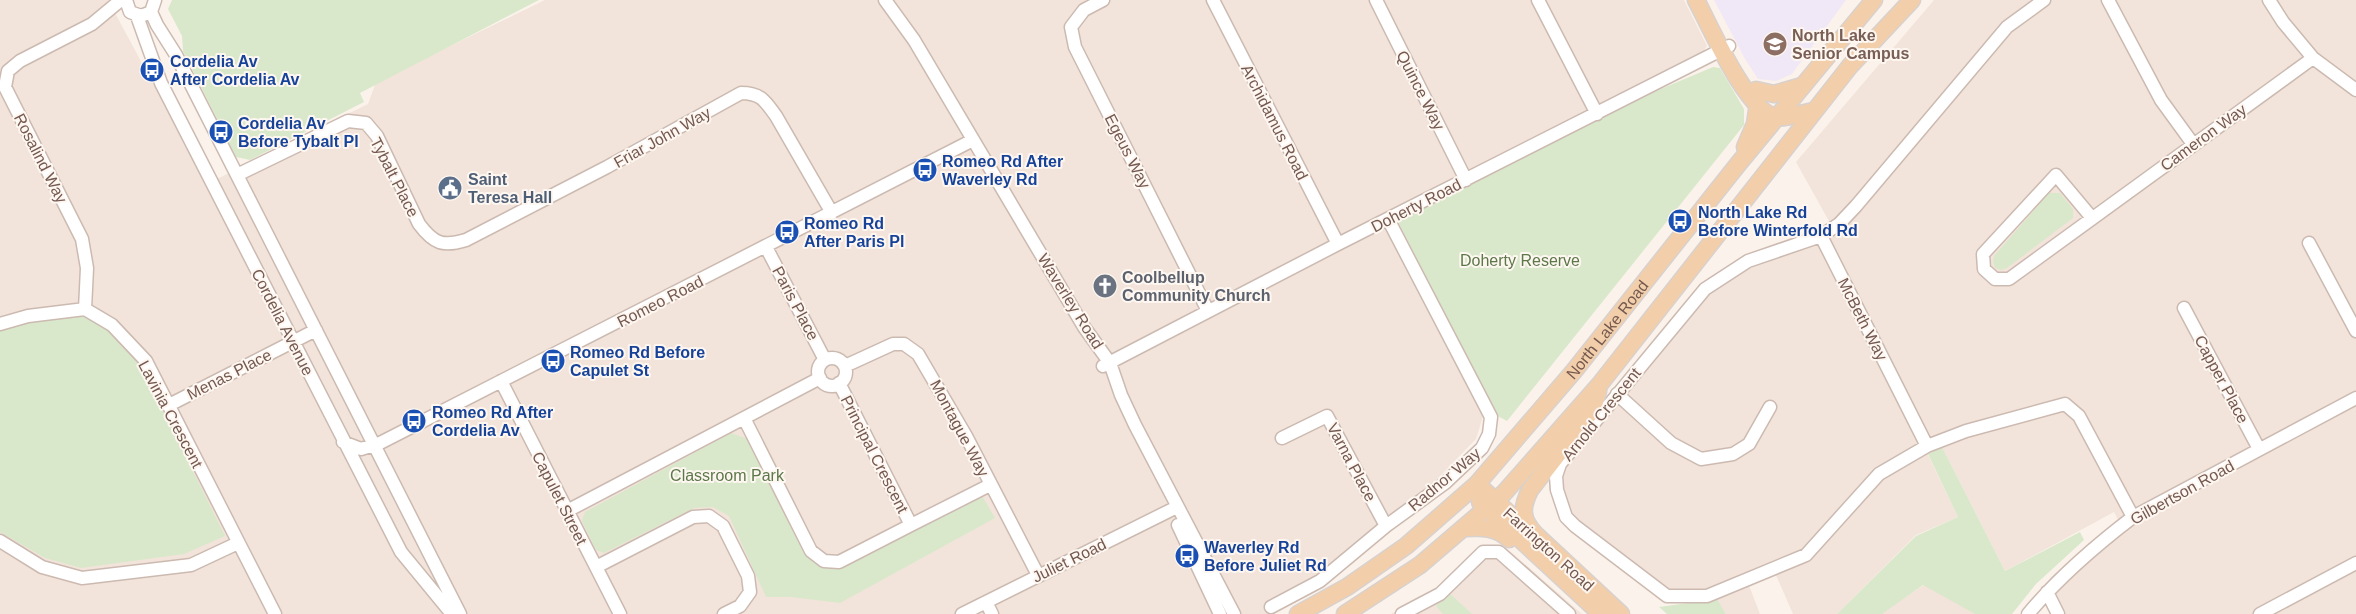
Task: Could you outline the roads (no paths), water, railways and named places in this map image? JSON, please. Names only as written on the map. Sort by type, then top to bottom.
[{"type":"main road","points":[[1696,0],[1725,48]]},
{"type":"main road","points":[[1706,0],[1745,92],[1757,97],[1802,86]]},
{"type":"main road","name":"North Lake Road","points":[[1298,614],[1347,587],[1406,546],[1473,487],[1574,371],[1739,163],[1874,0]]},
{"type":"main road","name":"North Lake Road","points":[[1345,614],[1420,565],[1491,505],[1600,384],[1813,111],[1850,66],[1912,0]]},
{"type":"main road","points":[[1757,97],[1768,115],[1777,117],[1813,111]]},
{"type":"main road","points":[[1739,163],[1755,124],[1757,97]]},
{"type":"main road","points":[[1777,117],[1785,147]]},
{"type":"main road","points":[[1600,384],[1594,407],[1530,490],[1523,504],[1522,512],[1524,520],[1535,534],[1621,614]]},
{"type":"main road","name":"Farrington Road","points":[[1473,487],[1596,609]]},
{"type":"main road","name":"Farrington Road","points":[[1491,505],[1621,614]]},
{"type":"main road","points":[[1465,528],[1479,527],[1502,532],[1566,589],[1596,609]]},
{"type":"street","points":[[92,24],[121,0]]},
{"type":"street","name":"Cordelia Avenue","points":[[126,0],[134,14],[162,83],[400,552],[452,614]]},
{"type":"street","name":"Waverley Road","points":[[876,0],[899,32],[970,142],[1107,364],[1115,403],[1234,614]]},
{"type":"street","name":"Waverley Road","points":[[885,0],[914,40],[970,142]]},
{"type":"street","name":"Egeus Way","points":[[1103,0],[1084,10],[1072,27],[1075,47],[1208,311]]},
{"type":"street","name":"Archidamus Road","points":[[1213,0],[1338,244]]},
{"type":"street","name":"Quince Way","points":[[1376,0],[1466,180]]},
{"type":"street","points":[[1538,0],[1596,114]]},
{"type":"street","points":[[1821,236],[1839,224],[1856,206],[2007,27],[2044,0]]},
{"type":"street","points":[[2108,0],[2161,100],[2194,144]]},
{"type":"street","points":[[2269,0],[2283,22],[2313,58],[2356,90]]},
{"type":"street","points":[[92,24],[134,14],[145,16],[153,6]]},
{"type":"street","name":"Cordelia Avenue","points":[[153,6],[157,25],[176,55],[460,614]]},
{"type":"street","name":"Rosalind Way","points":[[85,309],[87,268],[82,239],[6,88],[4,69],[92,24]]},
{"type":"street","name":"Doherty Road","points":[[1107,364],[1338,244],[1725,48]]},
{"type":"street","name":"Cameron Way","points":[[2092,218],[2056,175],[1983,254],[1984,269],[1996,279],[2009,279],[2313,58]]},
{"type":"street","name":"Friar John Way","points":[[441,244],[466,240],[607,167],[741,93],[754,93],[766,102],[832,213]]},
{"type":"street","name":"Tybalt Place","points":[[237,175],[348,120],[366,124],[377,136],[419,224],[428,236],[441,244]]},
{"type":"street","name":"Romeo Road","points":[[344,442],[361,449],[375,446],[970,142]]},
{"type":"street","name":"Radnor Way","points":[[1271,606],[1320,581],[1386,526],[1445,483],[1482,448],[1489,434],[1491,417],[1388,220]]},
{"type":"street","name":"Arnold Crescent","points":[[1821,236],[1748,262],[1706,289],[1616,394],[1560,464],[1556,476],[1556,490],[1566,517],[1575,526],[1667,596],[1707,596],[1806,554],[1879,474],[1927,446]]},
{"type":"street","name":"McBeth Way","points":[[1821,236],[1927,446]]},
{"type":"street","points":[[2309,243],[2356,332]]},
{"type":"street","name":"Paris Place","points":[[766,247],[825,360]]},
{"type":"street","name":"Capper Place","points":[[2184,308],[2259,449]]},
{"type":"street","points":[[0,324],[28,316],[85,309]]},
{"type":"street","name":"Lavinia Crescent","points":[[85,309],[112,325],[146,361],[274,614]]},
{"type":"street","name":"Menas Place","points":[[169,405],[316,330]]},
{"type":"street","name":"Montague Way","points":[[844,366],[894,344],[904,344],[918,354],[966,436],[1038,576]]},
{"type":"street","points":[[836,358],[844,366],[845,378],[839,383],[828,385],[820,378],[820,366],[825,360],[836,358]]},
{"type":"street","points":[[567,511],[820,378]]},
{"type":"street","name":"Capulet Street","points":[[501,381],[620,614]]},
{"type":"street","name":"Principal Crescent","points":[[839,383],[911,526],[990,485]]},
{"type":"street","points":[[1616,394],[1671,443],[1702,459],[1732,454],[1749,444],[1770,407]]},
{"type":"street","name":"Gilbertson Road","points":[[2028,614],[2047,592],[2107,537],[2134,517],[2356,398]]},
{"type":"street","points":[[1927,446],[1966,431],[2065,404],[2080,416],[2134,517]]},
{"type":"street","name":"Varna Place","points":[[1282,438],[1327,416],[1386,526]]},
{"type":"street","points":[[744,418],[811,551],[824,562],[840,562],[911,526]]},
{"type":"street","name":"Waverley Road","points":[[1174,508],[1220,614]]},
{"type":"street","name":"Juliet Road","points":[[962,614],[1174,508]]},
{"type":"street","points":[[596,567],[693,518],[709,516],[723,526],[748,576],[750,592],[740,606],[724,614]]},
{"type":"street","points":[[0,541],[42,567],[82,578],[191,565],[238,543]]},
{"type":"street","points":[[1402,614],[1440,594],[1483,552],[1499,552],[1569,614]]},
{"type":"street","points":[[2260,614],[2356,563]]},
{"type":"street","points":[[2047,592],[2058,614]]},
{"type":"street","points":[[986,602],[992,614]]},
{"type":"place","name":"North Lake Senior Campus","points":[[1775,44]]},
{"type":"place","name":"Cordelia Av After Cordelia Av","points":[[152,70]]},
{"type":"place","name":"Cordelia Av Before Tybalt Pl","points":[[221,132]]},
{"type":"place","name":"Romeo Rd After Waverley Rd","points":[[925,170]]},
{"type":"place","name":"Saint Teresa Hall","points":[[450,188]]},
{"type":"place","name":"North Lake Rd Before Winterfold Rd","points":[[1680,221]]},
{"type":"place","name":"Romeo Rd After Paris Pl","points":[[787,232]]},
{"type":"place","name":"Coolbellup Community Church","points":[[1105,286]]},
{"type":"place","name":"Romeo Rd Before Capulet St","points":[[553,361]]},
{"type":"place","name":"Romeo Rd After Cordelia Av","points":[[414,421]]},
{"type":"place","name":"Waverley Rd Before Juliet Rd","points":[[1187,556]]},
{"type":"park label","name":"Doherty Reserve","points":[[1520,260]]},
{"type":"park label","name":"Classroom Park","points":[[727,475]]}]
